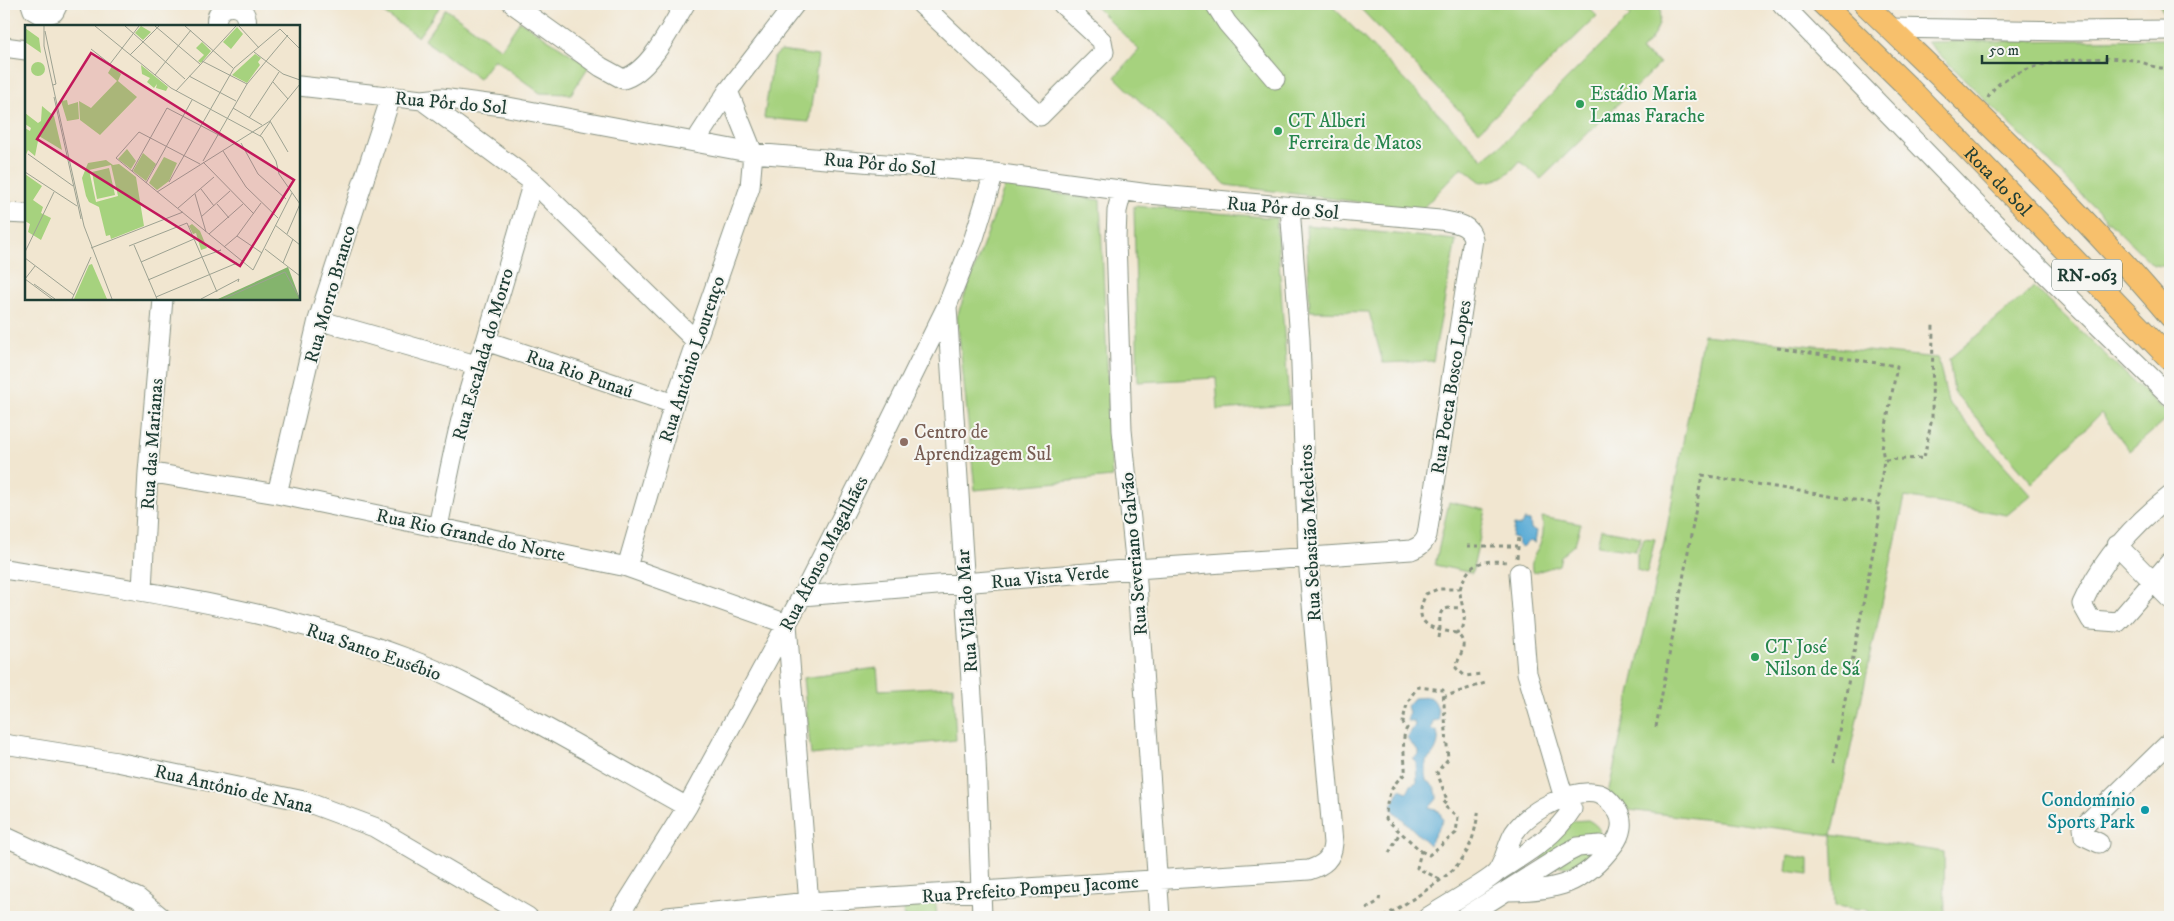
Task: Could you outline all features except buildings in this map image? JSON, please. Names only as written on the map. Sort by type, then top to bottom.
[{"type":"main road","name":"Rota do Sol","points":[[1823,4],[1909,88],[2170,359]]},
{"type":"main road","name":"Rota do Sol","points":[[1865,4],[2030,166],[2141,281],[2170,316]]},
{"type":"main road","points":[[2005,189],[2030,166]]},
{"type":"street","points":[[31,4],[33,10],[43,16],[54,12],[58,4]]},
{"type":"street","points":[[513,4],[615,77],[623,79],[633,76],[643,68],[685,4]]},
{"type":"street","points":[[694,142],[728,91],[795,4]]},
{"type":"street","points":[[921,4],[1040,116],[1104,52],[1102,41],[1062,4]]},
{"type":"street","points":[[1215,4],[1227,23],[1275,79]]},
{"type":"street","points":[[1782,4],[2011,240],[2170,396]]},
{"type":"street","points":[[217,25],[218,12],[224,7],[231,5],[239,6],[248,14]]},
{"type":"street","points":[[1890,28],[2071,31],[2170,30]]},
{"type":"street","points":[[4,47],[25,50]]},
{"type":"street","name":"Rua Pôr do Sol","points":[[300,86],[422,100],[463,100],[753,153],[994,173],[1122,190],[1290,208],[1440,220],[1464,226]]},
{"type":"street","points":[[728,91],[753,153]]},
{"type":"street","name":"Rua Morro Branco","points":[[277,494],[318,320],[391,97]]},
{"type":"street","points":[[422,100],[533,182],[695,340]]},
{"type":"street","name":"Rua Antônio Lourenço","points":[[627,567],[674,404],[750,187],[753,153]]},
{"type":"street","name":"Rua Afonso Magalhães","points":[[618,917],[687,806],[802,596],[947,306],[974,238],[994,173]]},
{"type":"street","name":"Rua Escalada do Morro","points":[[438,527],[476,365],[486,341],[533,182]]},
{"type":"street","name":"Rua Severiano Galvão","points":[[1122,190],[1117,211],[1116,238],[1122,430],[1136,569],[1160,917]]},
{"type":"street","name":"Rua Sebastião Medeiros","points":[[1290,208],[1300,339],[1308,558],[1333,842],[1330,857]]},
{"type":"street","points":[[4,213],[25,214]]},
{"type":"street","name":"Rua Poeta Bosco Lopes","points":[[1417,548],[1422,545],[1428,536],[1473,239],[1472,233],[1464,226]]},
{"type":"street","name":"Rua das Marianas","points":[[142,590],[148,472],[163,300]]},
{"type":"street","name":"Rua Vila do Mar","points":[[947,306],[976,759],[982,917]]},
{"type":"street","points":[[318,320],[476,365]]},
{"type":"street","name":"Rua Rio Punaú","points":[[486,341],[674,404]]},
{"type":"street","name":"Rua Rio Grande do Norte","points":[[148,472],[277,494],[627,567],[787,624]]},
{"type":"street","points":[[2170,496],[2118,545],[2093,578],[2082,604],[2091,620],[2118,622],[2170,562]]},
{"type":"street","points":[[2118,545],[2170,599]]},
{"type":"street","name":"Rua Vista Verde","points":[[802,596],[1136,569],[1411,550],[1417,548]]},
{"type":"street","points":[[1428,917],[1552,836],[1562,826],[1568,803],[1527,673],[1516,567]]},
{"type":"street","name":"Rua Santo Eusébio","points":[[4,569],[142,590],[336,634],[408,658],[472,687],[687,806]]},
{"type":"street","points":[[787,624],[810,910]]},
{"type":"street","points":[[2099,843],[2084,836],[2083,828],[2170,742]]},
{"type":"street","name":"Rua Antônio de Nana","points":[[4,744],[117,762],[304,801],[374,827],[528,917]]},
{"type":"street","points":[[1497,872],[1514,833],[1522,823],[1542,808],[1568,803],[1588,793],[1601,794],[1610,801],[1620,815],[1622,826],[1618,840],[1603,860],[1575,880],[1546,890],[1506,892]]},
{"type":"street","points":[[4,836],[112,884],[138,898],[161,917]]},
{"type":"street","points":[[1465,917],[1568,852],[1578,847],[1600,845]]},
{"type":"street","name":"Rua Prefeito Pompeu Jacome","points":[[667,917],[810,910],[981,891],[1309,870],[1324,863],[1330,857]]},
{"type":"path","points":[[1986,122],[1984,108],[1990,93],[2000,81],[2036,65],[2113,58],[2136,60],[2156,68],[2170,67]]},
{"type":"path","points":[[1884,460],[1924,458],[1932,418],[1934,323]]},
{"type":"path","points":[[1777,348],[1897,366],[1882,448],[1884,460],[1878,504],[1879,520],[1833,763]]},
{"type":"path","points":[[1656,727],[1702,475],[1878,504]]},
{"type":"path","points":[[1460,589],[1438,589],[1426,594],[1421,611],[1425,624],[1432,630],[1456,633],[1462,630],[1466,617],[1459,599],[1464,575],[1472,566],[1484,562],[1516,567],[1519,537]]},
{"type":"path","points":[[1467,546],[1517,546]]},
{"type":"path","points":[[1439,638],[1438,623],[1441,612],[1452,607],[1462,608]]},
{"type":"path","points":[[1456,633],[1460,636],[1464,648],[1456,668],[1465,676],[1482,674]]},
{"type":"path","points":[[1443,696],[1484,683]]},
{"type":"path","points":[[1418,687],[1443,690],[1448,759],[1437,772],[1447,800],[1443,805],[1458,817],[1456,833],[1428,855],[1400,832],[1386,819],[1386,803],[1394,782],[1405,774],[1406,757],[1402,735],[1407,728],[1403,723],[1405,708],[1409,698],[1418,687]]},
{"type":"path","points":[[1384,917],[1440,879],[1463,859],[1475,831],[1479,808]]},
{"type":"path","points":[[1389,853],[1400,832]]},
{"type":"path","points":[[1421,851],[1417,868],[1440,879]]},
{"type":"path","points":[[1366,908],[1379,901],[1380,894]]},
{"type":"green space","points":[[371,4],[442,4],[418,37]]},
{"type":"green space","name":"CT Alberi Ferreira de Matos","points":[[1093,4],[1330,4],[1483,159],[1501,145],[1630,16],[1619,4],[1661,4],[1657,30],[1641,51],[1660,63],[1541,179],[1520,161],[1503,176],[1481,182],[1462,167],[1421,210],[1226,185],[1115,77],[1139,50]]},
{"type":"green space","points":[[1356,4],[1585,4],[1597,16],[1479,131]]},
{"type":"green space","points":[[2160,4],[2170,4],[2170,32]]},
{"type":"green space","points":[[446,9],[501,49],[520,21],[589,66],[571,94],[540,93],[494,59],[479,79],[424,40]]},
{"type":"green space","points":[[2170,39],[2170,267],[2153,265],[1927,42]]},
{"type":"green space","points":[[780,51],[818,56],[809,122],[764,118],[773,59]]},
{"type":"green space","points":[[1005,186],[1100,200],[1112,477],[975,490],[957,316]]},
{"type":"green space","points":[[1134,206],[1276,218],[1289,405],[1218,410],[1216,378],[1138,382]]},
{"type":"green space","points":[[1306,225],[1456,240],[1433,361],[1383,363],[1369,312],[1310,311]]},
{"type":"green space","points":[[2034,287],[2170,416],[2130,451],[2101,413],[2032,483],[1954,392],[1949,359]]},
{"type":"green space","name":"CT José Nilson de Sá","points":[[1703,335],[1938,358],[1948,402],[2031,495],[2007,515],[1905,497],[1832,835],[1605,807],[1666,533]]},
{"type":"green space","points":[[1449,502],[1486,510],[1472,573],[1435,565]]},
{"type":"green space","points":[[1542,517],[1581,524],[1575,544],[1561,556],[1559,565],[1533,573],[1533,559],[1543,535]]},
{"type":"green space","points":[[1601,529],[1641,537],[1635,551],[1597,546]]},
{"type":"green space","points":[[1644,538],[1655,539],[1647,573],[1637,570],[1637,553]]},
{"type":"green space","points":[[877,668],[879,690],[953,686],[956,740],[811,755],[803,678]]},
{"type":"green space","points":[[1588,820],[1600,830],[1604,847],[1582,861],[1567,866],[1550,865],[1541,862],[1542,849],[1570,821]]},
{"type":"green space","points":[[1832,835],[1944,852],[1945,917],[1871,917],[1867,910],[1835,906]]},
{"type":"green space","points":[[1788,855],[1809,859],[1809,874],[1786,871]]},
{"type":"green space","points":[[935,897],[937,917],[904,917],[902,901]]},
{"type":"water","points":[[1524,520],[1530,521],[1531,529],[1537,531],[1535,543],[1529,541],[1523,547],[1518,545],[1517,538],[1512,537],[1514,525],[1520,526]]},
{"type":"water","points":[[1430,697],[1435,702],[1438,711],[1439,720],[1433,721],[1431,729],[1437,732],[1438,744],[1426,761],[1426,781],[1436,790],[1437,796],[1437,799],[1429,808],[1439,811],[1443,820],[1429,845],[1391,808],[1400,789],[1407,792],[1411,785],[1417,782],[1416,762],[1413,759],[1419,754],[1419,751],[1407,738],[1415,725],[1413,721],[1407,721],[1409,713],[1407,706],[1414,698]]},
{"type":"place","name":"Estádio Maria Lamas Farache","points":[[1580,104]]},
{"type":"place","name":"CT Alberi Ferreira de Matos","points":[[1278,131]]},
{"type":"place","name":"Centro de Aprendizagem Sul","points":[[904,442]]},
{"type":"place","name":"CT José Nilson de Sá","points":[[1755,657]]},
{"type":"place","name":"Condomínio Sports Park","points":[[2145,810]]}]
